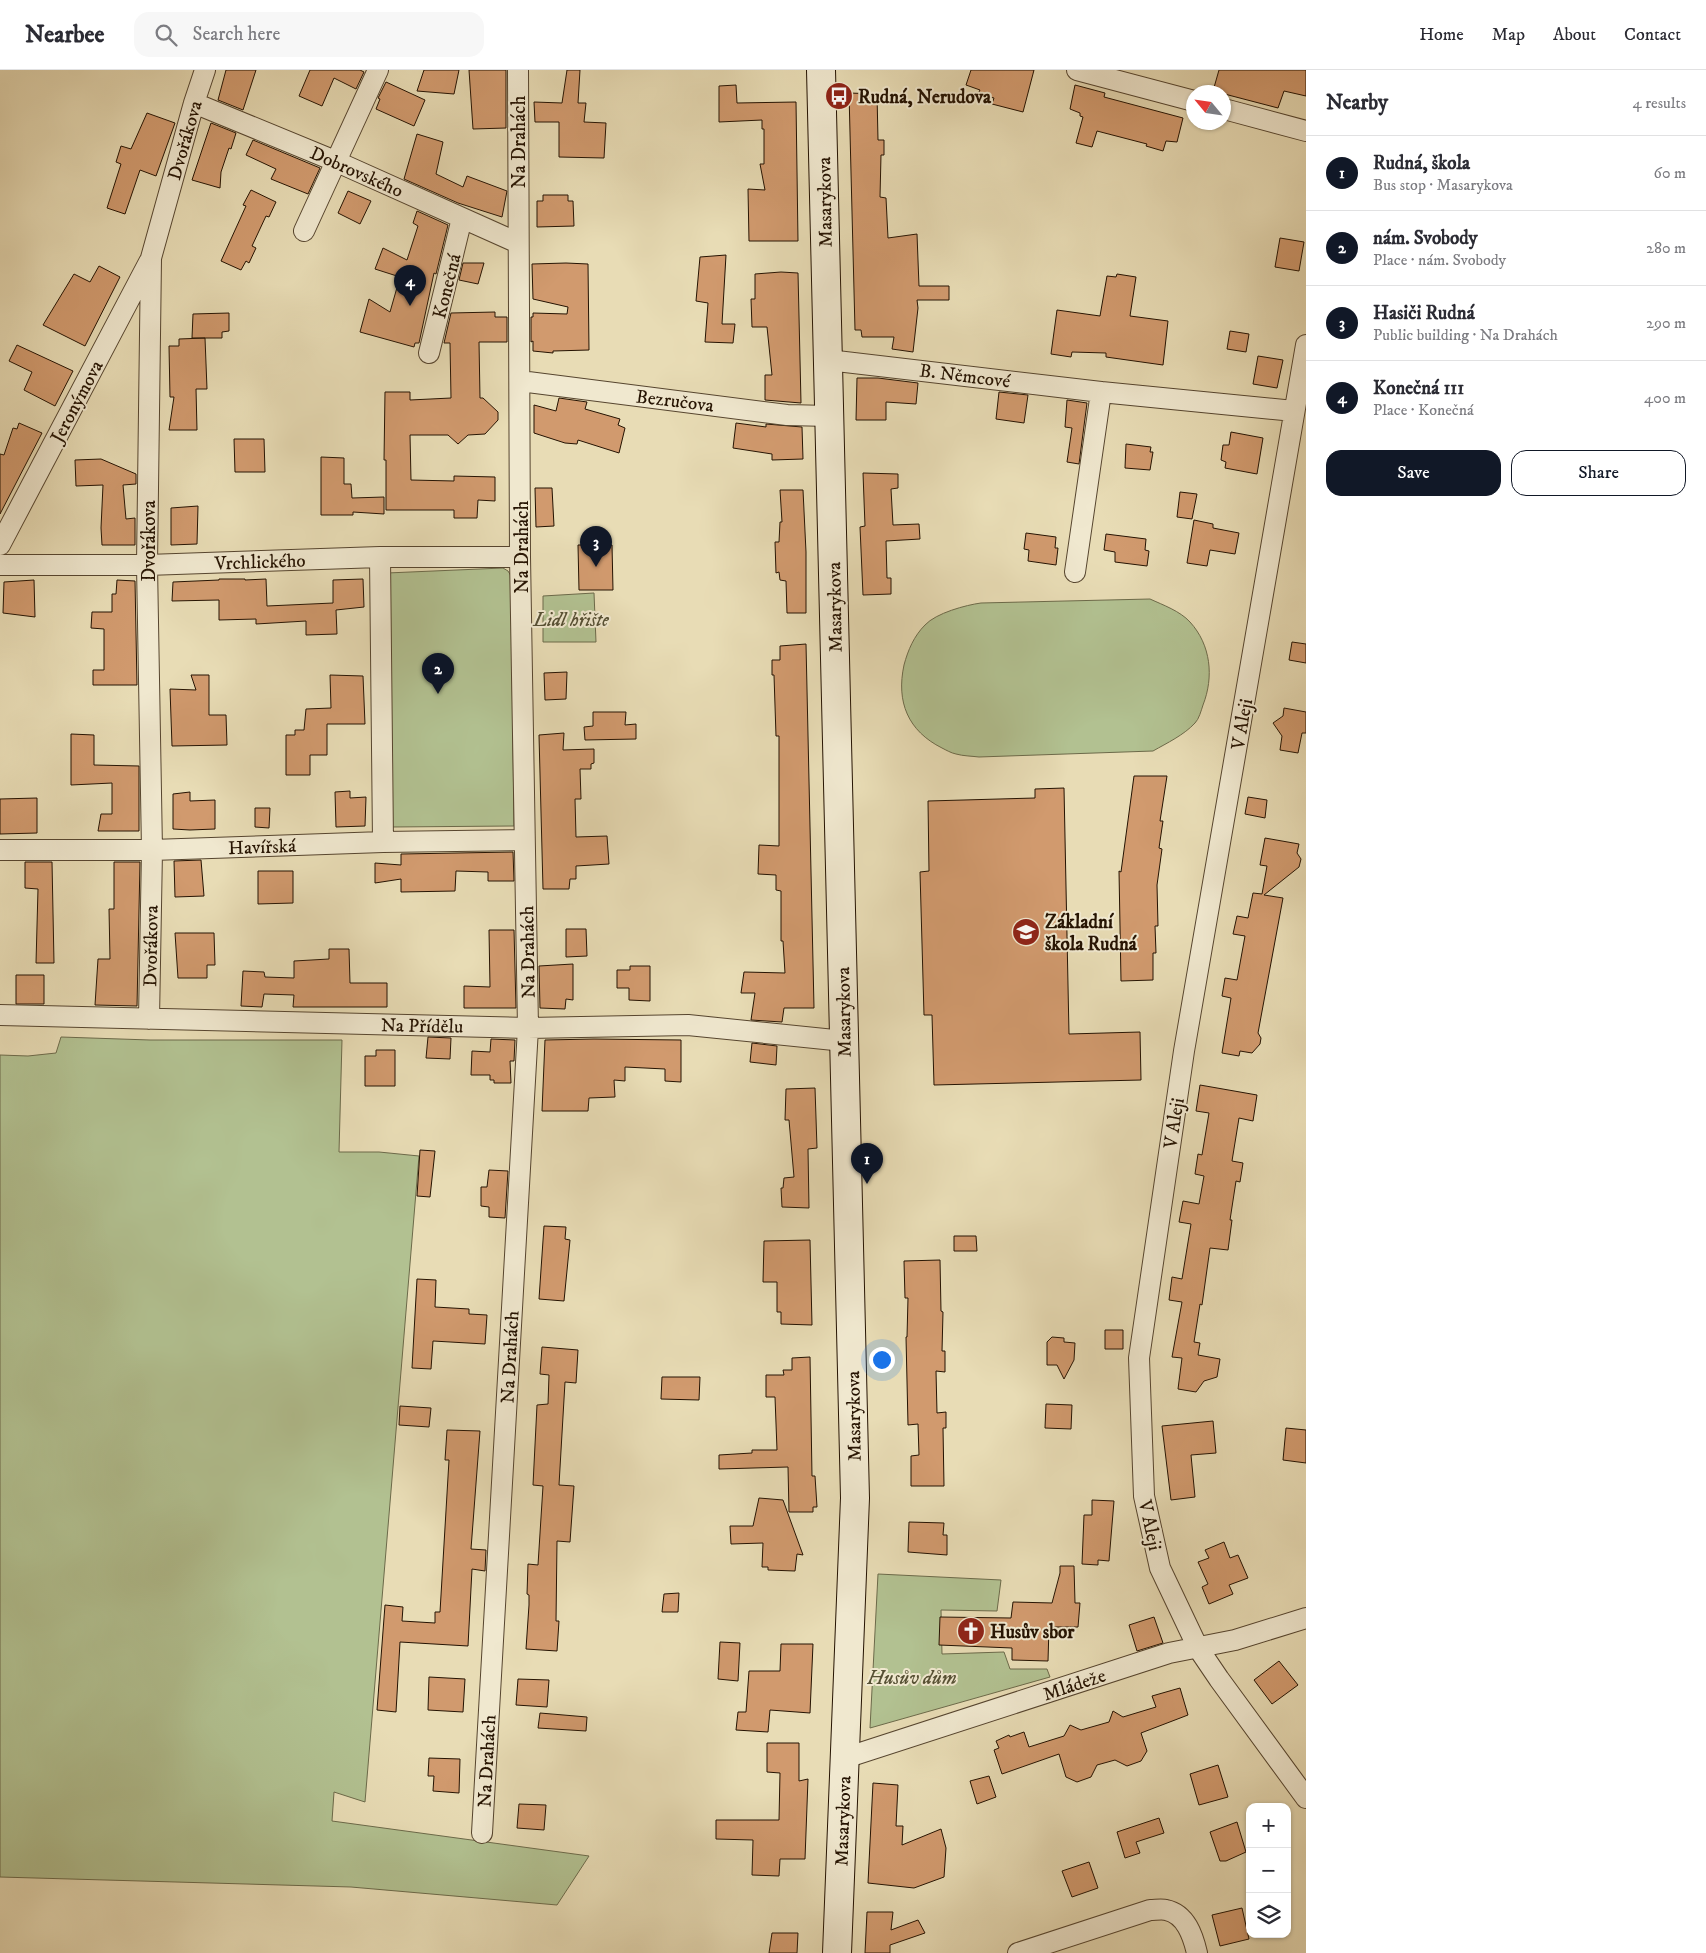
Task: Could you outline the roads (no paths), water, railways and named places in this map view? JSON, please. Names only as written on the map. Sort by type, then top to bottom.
[{"type":"main road","name":"Masarykova","points":[[821,70],[855,1498],[837,1953]]},
{"type":"street","name":"Dvořákova","points":[[149,1019],[152,850],[147,565],[151,258],[205,70]]},
{"type":"street","points":[[304,231],[378,70]]},
{"type":"street","name":"Na Drahách","points":[[482,1833],[528,1028],[520,557],[518,70]]},
{"type":"street","points":[[1077,70],[1186,99]]},
{"type":"street","name":"Dobrovského","points":[[194,103],[335,161],[518,243]]},
{"type":"street","points":[[1231,111],[1306,132]]},
{"type":"street","name":"Konečná","points":[[430,353],[462,218]]},
{"type":"street","name":"Jeronýmova","points":[[0,544],[151,258]]},
{"type":"street","name":"V Aleji","points":[[1306,345],[1184,1051],[1139,1358],[1144,1496],[1160,1568],[1198,1648],[1218,1679],[1306,1798]]},
{"type":"street","name":"B. Němcové","points":[[828,360],[1101,392],[1294,411]]},
{"type":"street","name":"Bezručova","points":[[520,381],[788,415],[829,416]]},
{"type":"street","points":[[1075,572],[1101,392]]},
{"type":"street","points":[[380,557],[383,842]]},
{"type":"street","name":"Vrchlického","points":[[0,565],[147,565],[380,557],[520,557]]},
{"type":"street","name":"Havířská","points":[[0,850],[152,850],[383,842],[524,840]]},
{"type":"street","name":"Na Přídělu","points":[[0,1015],[528,1028],[688,1025],[844,1041]]},
{"type":"street","name":"Mládeže","points":[[845,1758],[1169,1653],[1235,1640],[1306,1618]]},
{"type":"street","points":[[1018,1953],[1150,1910],[1166,1910],[1183,1918],[1195,1942],[1197,1953]]},
{"type":"place","name":"Rudná, Nerudova","points":[[839,96]]},
{"type":"place","name":"Konečná 111","points":[[410,306]]},
{"type":"place","name":"Hasiči Rudná","points":[[596,567]]},
{"type":"place","name":"nám. Svobody","points":[[438,694]]},
{"type":"place","name":"Základní škola Rudná","points":[[1026,932]]},
{"type":"place","name":"Rudná, škola","points":[[867,1184]]},
{"type":"place","name":"Husův sbor","points":[[971,1631]]},
{"type":"park label","name":"Lidl hřište","points":[[571,619]]},
{"type":"park label","name":"Husův dům","points":[[912,1677]]}]
